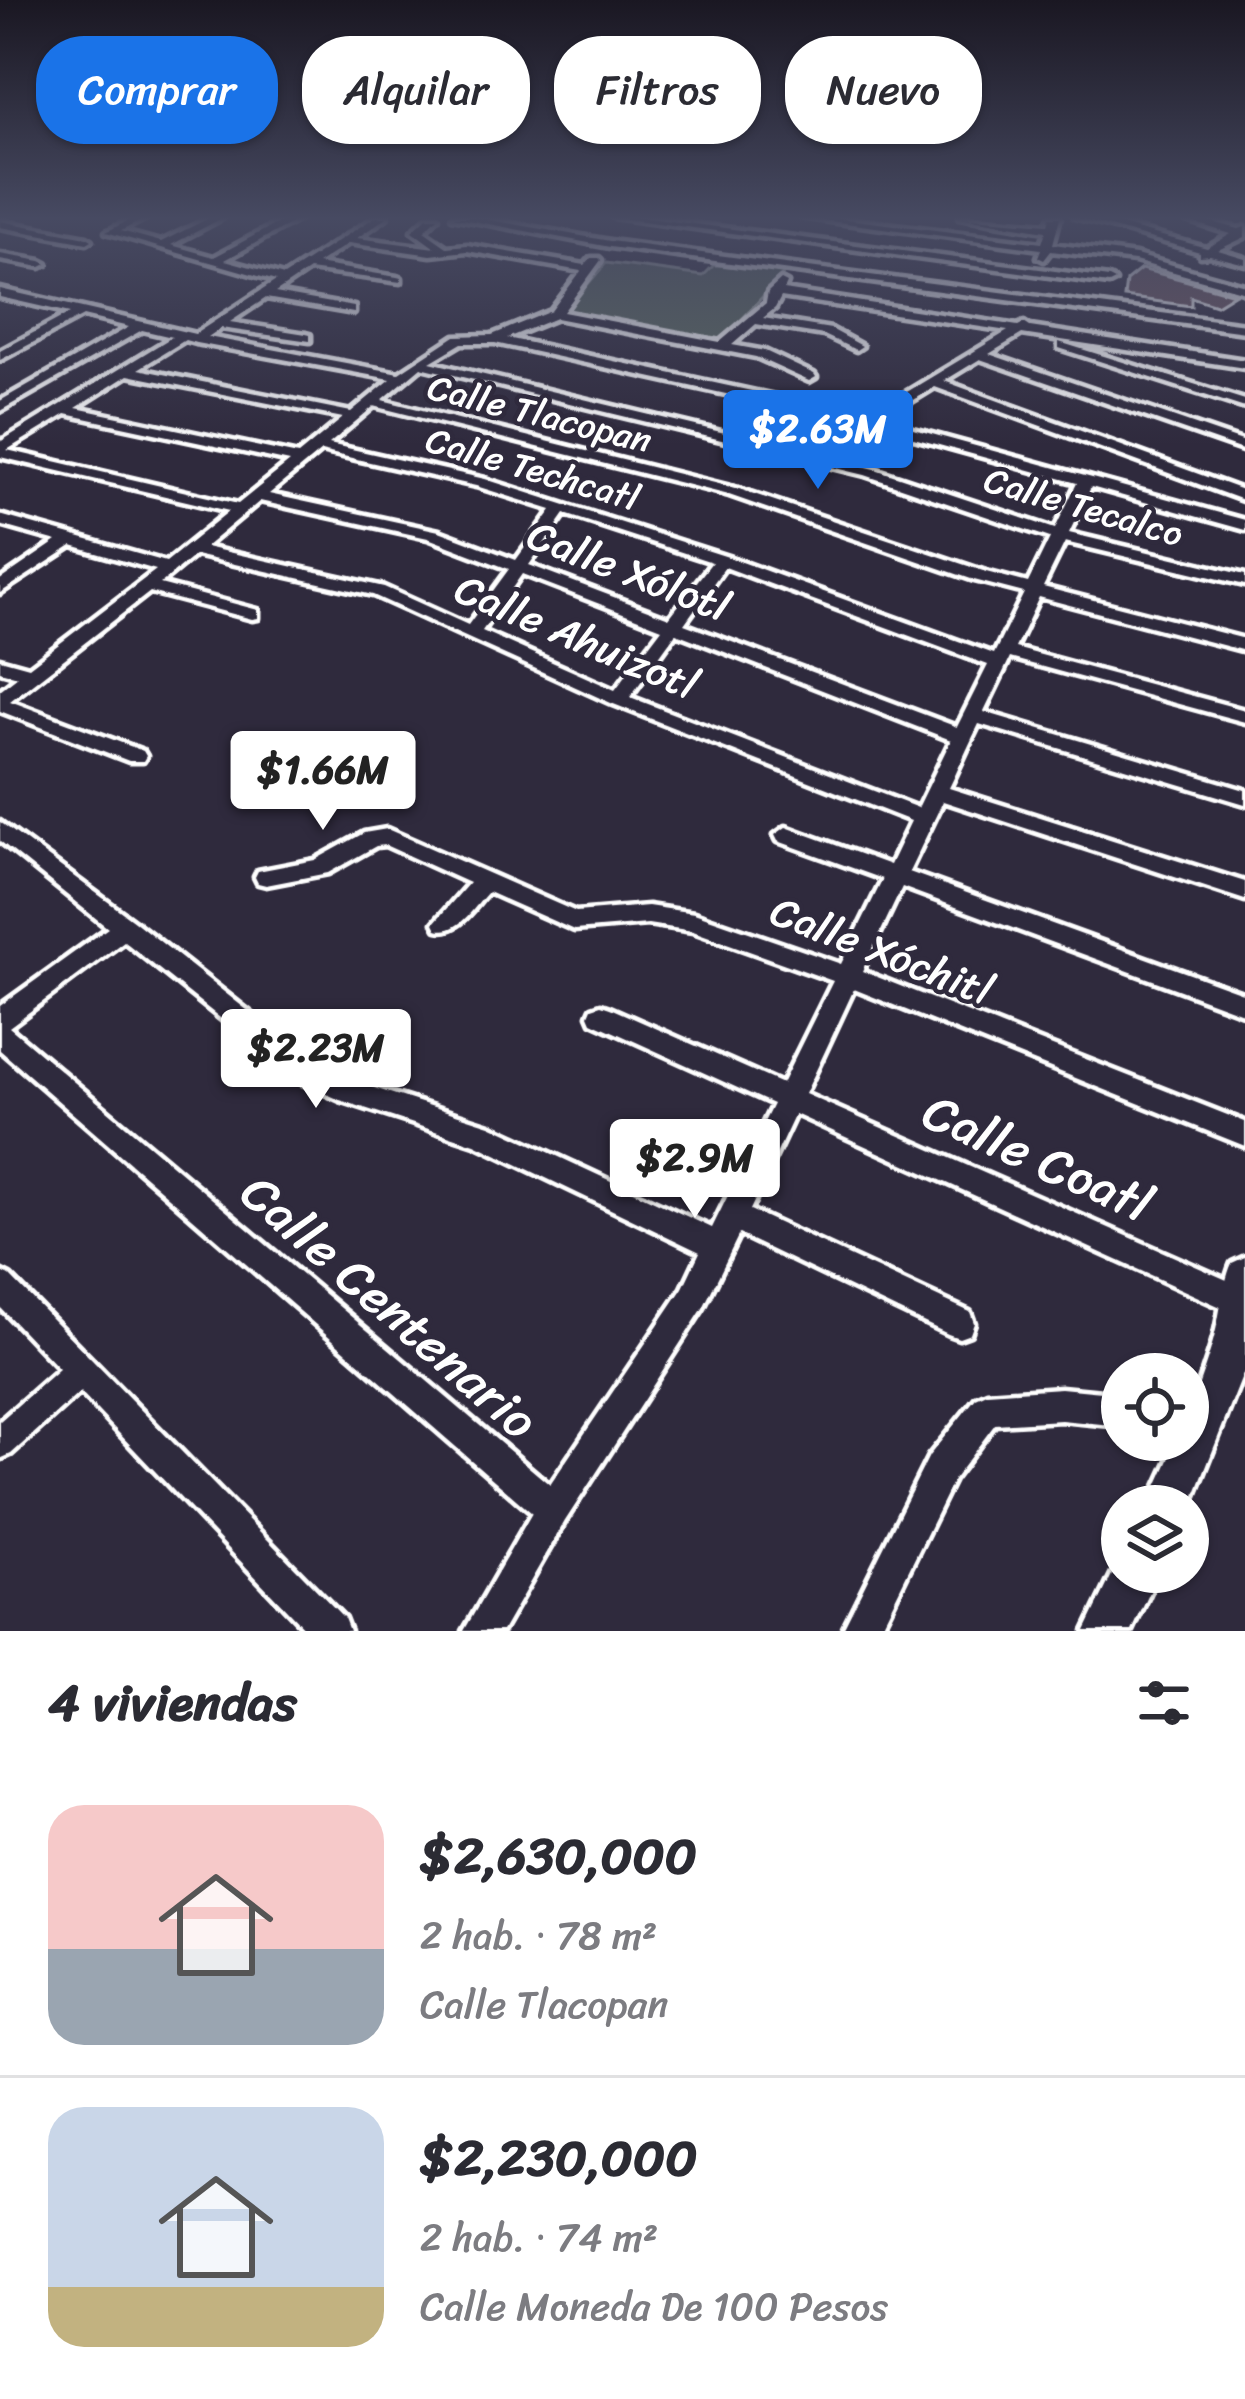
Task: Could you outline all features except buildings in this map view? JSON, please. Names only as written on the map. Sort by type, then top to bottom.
[{"type":"main road","points":[[1209,1393],[1244,1294]]},
{"type":"main road","points":[[1108,1631],[1127,1593]]},
{"type":"street","points":[[1,293],[190,338],[403,377]]},
{"type":"street","points":[[496,338],[555,314],[570,293]]},
{"type":"street","points":[[723,346],[771,305],[774,293]]},
{"type":"street","points":[[781,293],[1245,364]]},
{"type":"street","points":[[997,293],[1245,328]]},
{"type":"street","points":[[868,421],[1023,329],[1035,293]]},
{"type":"street","points":[[0,451],[128,371],[221,324],[263,294],[350,310]]},
{"type":"street","points":[[0,310],[24,298]]},
{"type":"street","points":[[0,356],[81,312]]},
{"type":"street","points":[[555,314],[760,354],[809,377],[770,399]]},
{"type":"street","points":[[754,320],[827,332],[856,346]]},
{"type":"street","points":[[221,324],[307,338]]},
{"type":"street","points":[[0,407],[140,326]]},
{"type":"street","points":[[1023,329],[1245,404]]},
{"type":"street","points":[[136,756],[0,701],[419,363],[459,339],[496,338],[868,421],[1245,525]]},
{"type":"street","points":[[980,355],[1245,448]]},
{"type":"street","name":"Calle Tecalco","points":[[419,363],[870,472],[1059,536],[1245,580]]},
{"type":"street","points":[[128,371],[356,417]]},
{"type":"street","points":[[932,381],[1245,496]]},
{"type":"street","name":"Calle Tlacopan","points":[[373,402],[734,493],[1032,592],[1245,645]]},
{"type":"street","points":[[63,409],[302,460]]},
{"type":"street","name":"Calle Techcatl","points":[[319,446],[462,477],[1000,656],[1245,716]]},
{"type":"street","points":[[0,451],[240,509]]},
{"type":"street","points":[[482,1631],[553,1509],[693,1298],[966,738],[1084,483]]},
{"type":"street","name":"Calle Xólotl","points":[[257,496],[433,534],[966,738]]},
{"type":"street","points":[[470,635],[561,509]]},
{"type":"street","points":[[0,520],[168,568]]},
{"type":"street","points":[[0,588],[70,540]]},
{"type":"street","name":"Calle Ahuizotl","points":[[192,549],[353,583],[618,699],[931,805],[1245,891]]},
{"type":"street","points":[[618,699],[722,560]]},
{"type":"street","points":[[147,586],[251,614]]},
{"type":"street","points":[[0,665],[32,674]]},
{"type":"street","points":[[975,716],[1245,797]]},
{"type":"street","points":[[0,830],[309,1074],[481,1134],[718,1246]]},
{"type":"street","points":[[786,835],[1245,1004]]},
{"type":"street","name":"Calle Xóchitl","points":[[266,877],[320,867],[372,839],[387,837],[574,921],[648,915],[694,922],[848,976],[1245,1134]]},
{"type":"street","points":[[445,923],[485,880]]},
{"type":"street","points":[[0,1020],[126,927]]},
{"type":"street","name":"Calle Coatl","points":[[601,1015],[1244,1294]]},
{"type":"street","name":"Calle Centenario","points":[[0,1035],[553,1509]]},
{"type":"street","points":[[733,1217],[958,1323]]},
{"type":"street","points":[[0,1286],[331,1631]]},
{"type":"street","points":[[0,1443],[81,1370]]},
{"type":"street","points":[[860,1631],[941,1468],[987,1409],[1061,1404],[1101,1407]]},
{"type":"green space","points":[[580,293],[766,293],[720,343],[564,312]]}]
